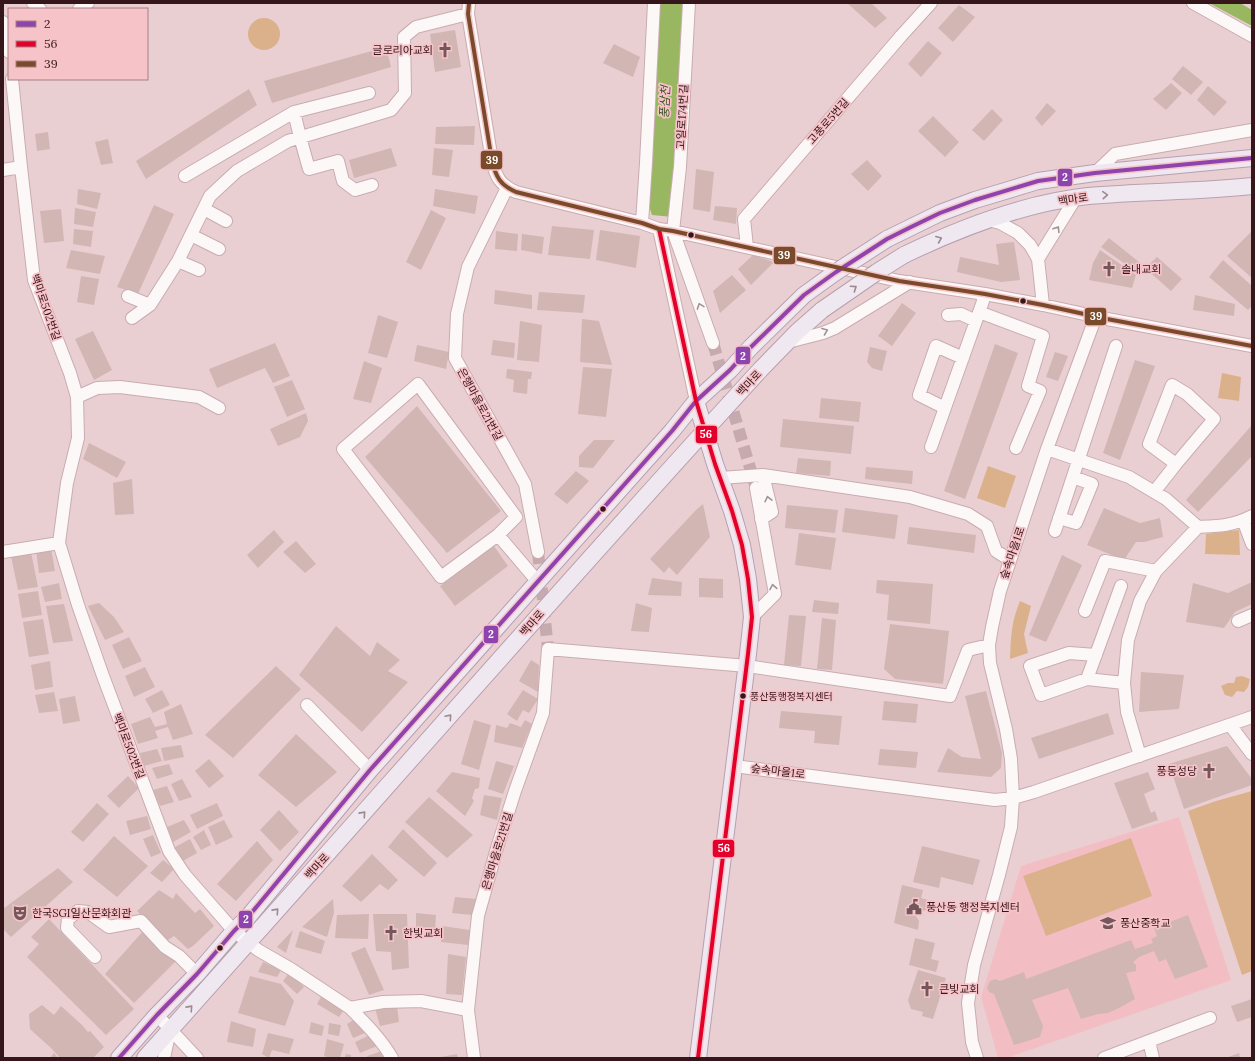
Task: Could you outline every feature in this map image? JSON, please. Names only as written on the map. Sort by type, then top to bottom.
[{"type":"main road","name":"백마로","points":[[119,1058],[248,917],[370,770],[672,431],[696,401],[730,370],[751,347],[804,295],[887,239],[940,213],[1006,190],[1038,181],[1095,173],[1252,158]]},
{"type":"main road","name":"백마로","points":[[145,1058],[704,431],[788,342],[822,310],[904,255],[927,244],[988,220],[1019,210],[1088,196],[1247,188]]},
{"type":"main road","points":[[696,401],[704,431],[732,510],[742,545],[748,579],[752,617],[698,1058]]},
{"type":"street","points":[[642,223],[654,3]]},
{"type":"street","name":"고일로174번길","points":[[673,231],[680,167],[689,3]]},
{"type":"street","name":"고풍로5번길","points":[[747,247],[744,220],[931,3]]},
{"type":"street","points":[[1193,3],[1252,36]]},
{"type":"street","points":[[132,318],[150,306],[178,261],[210,196],[237,171],[288,140],[391,110],[405,93],[404,37],[416,27],[469,8],[492,161],[495,172],[500,181],[507,188],[516,192],[642,223],[659,229],[899,281],[984,294],[1252,346]]},
{"type":"street","points":[[3,22],[8,38]]},
{"type":"street","name":"백마로502번길","points":[[12,80],[34,280],[70,374],[77,397],[78,438],[67,483],[59,543],[78,605],[103,676],[169,851],[185,875],[234,931]]},
{"type":"street","points":[[185,176],[294,112],[369,93]]},
{"type":"street","points":[[294,112],[309,169],[338,161],[344,182],[355,190],[372,185]]},
{"type":"street","points":[[1095,173],[1115,154],[1252,130]]},
{"type":"street","points":[[3,170],[21,168]]},
{"type":"street","name":"은행마을로21번길","points":[[507,188],[468,267],[457,314],[455,358],[525,484],[538,552]]},
{"type":"street","points":[[1038,259],[1075,199]]},
{"type":"street","points":[[204,209],[226,221]]},
{"type":"street","points":[[988,220],[1018,233],[1030,245],[1038,259],[1043,305]]},
{"type":"street","points":[[659,229],[696,401]]},
{"type":"street","points":[[673,231],[713,342]]},
{"type":"street","points":[[191,235],[219,249]]},
{"type":"street","points":[[178,261],[199,270]]},
{"type":"street","points":[[788,342],[823,333],[835,328],[910,282]]},
{"type":"street","points":[[932,447],[978,316],[984,294]]},
{"type":"street","points":[[128,296],[150,306]]},
{"type":"street","points":[[948,315],[961,314],[978,316],[1043,336],[1028,386],[1040,391],[1016,448]]},
{"type":"street","name":"숲속마을1로","points":[[977,1058],[972,1042],[968,1003],[974,965],[1000,875],[1011,826],[1013,798],[1011,759],[1006,729],[990,663],[989,645],[1000,591],[1010,560],[1047,449],[1096,316]]},
{"type":"street","points":[[945,408],[919,395],[936,346],[963,358]]},
{"type":"street","points":[[1055,531],[1116,346]]},
{"type":"street","points":[[418,384],[516,517],[498,535],[441,576],[343,449],[418,384]]},
{"type":"street","points":[[1154,492],[1214,419],[1187,394],[1172,385],[1149,444],[1176,464]]},
{"type":"street","points":[[77,397],[97,388],[120,387],[199,397],[218,408]]},
{"type":"street","points":[[1047,449],[1129,477],[1166,499],[1198,527],[1225,526],[1248,518],[1252,544]]},
{"type":"street","points":[[720,478],[763,474],[910,497],[968,514],[987,526],[996,550],[1010,560]]},
{"type":"street","points":[[761,519],[772,512],[763,474]]},
{"type":"street","points":[[1059,518],[1076,523],[1092,484],[1073,478]]},
{"type":"street","points":[[752,617],[775,594],[756,488]]},
{"type":"street","points":[[1140,756],[1127,712],[1124,683],[1128,640],[1140,601],[1156,570],[1198,527]]},
{"type":"street","points":[[498,535],[538,582]]},
{"type":"street","points":[[3,552],[59,543]]},
{"type":"street","points":[[1085,611],[1104,561],[1156,570]]},
{"type":"street","points":[[1087,679],[1121,586]]},
{"type":"street","points":[[1238,621],[1252,614]]},
{"type":"street","points":[[747,666],[950,696],[968,650],[989,645]]},
{"type":"street","name":"은행마을로21번길","points":[[474,1058],[468,1010],[478,916],[506,820],[543,713],[548,649],[747,666]]},
{"type":"street","points":[[1096,655],[1069,653],[1030,666],[1041,695],[1087,679],[1124,683]]},
{"type":"street","points":[[307,705],[370,770]]},
{"type":"street","name":"숲속마을1로","points":[[734,766],[995,800],[1013,798],[1034,792],[1252,718]]},
{"type":"street","points":[[1230,725],[1252,754]]},
{"type":"street","points":[[95,958],[67,928],[68,919],[78,911],[88,912],[109,927],[141,922],[165,947],[179,956],[197,974]]},
{"type":"street","points":[[234,931],[258,950],[291,969],[350,1008],[378,1036],[392,1058]]},
{"type":"street","points":[[350,1008],[383,1002],[422,1001],[468,1010]]},
{"type":"street","points":[[157,1015],[197,1058]]},
{"type":"street","points":[[1104,1058],[1210,1018]]},
{"type":"street","name":"백마로","points":[[164,1058],[170,1030]]},
{"type":"street","points":[[1149,1041],[1153,1058]]},
{"type":"shaded area","points":[[264,18],[270,19],[277,25],[280,34],[279,40],[273,47],[264,50],[258,49],[251,43],[248,34],[249,28],[255,21]]},
{"type":"shaded area","points":[[1222,373],[1241,377],[1239,401],[1218,398]]},
{"type":"shaded area","points":[[988,466],[1016,476],[1005,508],[977,498]]},
{"type":"shaded area","points":[[1239,530],[1240,555],[1205,554],[1206,534]]},
{"type":"shaded area","points":[[1020,601],[1031,606],[1024,634],[1028,653],[1010,659],[1013,623]]},
{"type":"shaded area","points":[[1242,676],[1250,679],[1248,687],[1244,692],[1237,691],[1232,697],[1225,695],[1221,686],[1228,683],[1234,683],[1236,677]]},
{"type":"shaded area","points":[[1252,791],[1252,971],[1242,975],[1188,811]]},
{"type":"shaded area","name":"풍산중학교","points":[[1179,817],[1231,980],[1007,1058],[998,1058],[981,997],[1021,866]]},
{"type":"shaded area","points":[[1131,838],[1152,896],[1046,936],[1023,876]]},
{"type":"water","name":"풍삼천","points":[[659,3],[685,3],[673,217],[652,215],[648,203]]},
{"type":"water","points":[[1209,3],[1240,3],[1252,10],[1252,26]]},
{"type":"building","points":[[847,3],[871,3],[887,18],[875,28]]},
{"type":"building","points":[[959,5],[975,17],[953,42],[938,28]]},
{"type":"building","name":"글로리아교회","points":[[455,30],[461,67],[435,72],[430,34]]},
{"type":"building","points":[[928,41],[942,53],[921,77],[908,64]]},
{"type":"building","points":[[614,44],[640,57],[633,77],[603,63]]},
{"type":"building","points":[[386,47],[391,67],[272,103],[264,81]]},
{"type":"building","points":[[1183,66],[1203,82],[1191,95],[1172,79]]},
{"type":"building","points":[[1171,83],[1182,93],[1166,110],[1153,99]]},
{"type":"building","points":[[1208,86],[1227,102],[1214,116],[1197,100]]},
{"type":"building","points":[[249,89],[257,105],[146,179],[136,161]]},
{"type":"building","points":[[1047,103],[1056,111],[1042,126],[1035,118]]},
{"type":"building","points":[[992,109],[1003,120],[984,141],[972,130]]},
{"type":"building","points":[[933,116],[959,142],[945,157],[918,131]]},
{"type":"building","points":[[475,126],[474,145],[435,144],[436,127]]},
{"type":"building","points":[[48,132],[50,149],[37,151],[35,134]]},
{"type":"building","points":[[108,139],[113,163],[101,165],[95,142]]},
{"type":"building","points":[[391,148],[397,166],[354,178],[349,160]]},
{"type":"building","points":[[434,148],[453,150],[449,177],[432,175]]},
{"type":"building","points":[[867,160],[882,176],[868,191],[851,174]]},
{"type":"building","points":[[696,169],[714,172],[710,212],[693,209]]},
{"type":"building","points":[[78,189],[101,193],[97,209],[77,204]]},
{"type":"building","points":[[435,189],[478,196],[475,214],[433,206]]},
{"type":"building","points":[[154,205],[174,214],[138,294],[117,287]]},
{"type":"building","points":[[715,206],[737,208],[736,224],[713,220]]},
{"type":"building","points":[[75,208],[96,212],[93,227],[74,224]]},
{"type":"building","points":[[61,209],[64,241],[44,243],[40,211]]},
{"type":"building","points":[[431,210],[446,218],[421,270],[406,262]]},
{"type":"building","points":[[552,226],[594,230],[590,259],[548,255]]},
{"type":"building","points":[[74,229],[93,231],[91,247],[73,244]]},
{"type":"building","points":[[600,230],[640,236],[636,268],[596,260]]},
{"type":"building","points":[[496,231],[518,234],[517,251],[495,249]]},
{"type":"building","points":[[1252,231],[1252,278],[1227,256]]},
{"type":"building","points":[[522,234],[544,237],[542,254],[521,250]]},
{"type":"building","points":[[1109,238],[1144,266],[1138,273],[1101,247]]},
{"type":"building","points":[[1014,242],[1020,280],[1001,282],[957,272],[960,257],[999,265],[996,244]]},
{"type":"building","points":[[71,250],[105,256],[100,274],[66,268]]},
{"type":"building","name":"솔내교회","points":[[1100,250],[1136,275],[1132,288],[1089,280],[1093,263]]},
{"type":"building","points":[[753,255],[774,262],[751,285],[738,269]]},
{"type":"building","points":[[1157,257],[1182,279],[1171,291],[1145,268]]},
{"type":"building","points":[[1223,260],[1252,286],[1252,306],[1248,310],[1209,277]]},
{"type":"building","points":[[732,275],[746,290],[720,313],[713,291]]},
{"type":"building","points":[[81,276],[99,279],[94,305],[77,302]]},
{"type":"building","points":[[495,290],[532,295],[532,309],[494,304]]},
{"type":"building","points":[[539,292],[585,295],[583,313],[537,310]]},
{"type":"building","points":[[1195,295],[1235,304],[1234,316],[1193,310]]},
{"type":"building","points":[[902,303],[916,313],[892,346],[878,336]]},
{"type":"building","points":[[378,315],[398,322],[387,358],[368,353]]},
{"type":"building","points":[[582,319],[599,321],[612,365],[580,362]]},
{"type":"building","points":[[520,321],[542,325],[539,362],[517,360]]},
{"type":"building","points":[[93,331],[112,370],[94,380],[75,339]]},
{"type":"building","points":[[493,340],[515,343],[514,358],[491,355]]},
{"type":"building","points":[[275,343],[290,376],[273,383],[265,368],[217,388],[209,369]]},
{"type":"building","points":[[995,344],[1018,353],[965,499],[944,491]]},
{"type":"building","points":[[417,345],[449,352],[446,369],[414,361]]},
{"type":"building","points":[[870,347],[887,351],[882,371],[872,368],[867,362]]},
{"type":"building","points":[[1055,352],[1068,356],[1058,381],[1046,377]]},
{"type":"building","points":[[1135,360],[1155,366],[1120,460],[1103,453]]},
{"type":"building","points":[[364,361],[382,368],[371,403],[353,399]]},
{"type":"building","points":[[583,367],[612,369],[606,417],[578,414]]},
{"type":"building","points":[[507,369],[532,372],[531,379],[528,379],[527,394],[513,392],[514,380],[506,378]]},
{"type":"building","points":[[292,380],[305,409],[287,417],[274,387]]},
{"type":"building","points":[[821,398],[861,402],[859,422],[819,418]]},
{"type":"building","points":[[417,406],[501,511],[447,553],[365,457]]},
{"type":"building","points":[[306,413],[308,421],[300,437],[278,446],[270,429]]},
{"type":"building","points":[[783,419],[854,426],[851,454],[780,447]]},
{"type":"building","points":[[1252,425],[1252,456],[1198,512],[1186,500]]},
{"type":"building","points":[[594,440],[615,440],[593,468],[579,467],[579,456]]},
{"type":"building","points":[[89,443],[126,462],[117,478],[83,459]]},
{"type":"building","points":[[798,458],[831,461],[830,476],[796,473]]},
{"type":"building","points":[[866,467],[913,471],[912,484],[865,479]]},
{"type":"building","points":[[576,471],[589,481],[567,504],[554,494]]},
{"type":"building","points":[[132,479],[134,514],[115,515],[113,483]]},
{"type":"building","points":[[703,504],[710,537],[677,575],[669,567],[664,573],[650,559]]},
{"type":"building","points":[[787,505],[838,510],[835,533],[785,528]]},
{"type":"building","points":[[845,508],[898,515],[895,539],[842,532]]},
{"type":"building","points":[[1104,508],[1140,523],[1160,518],[1163,537],[1144,542],[1136,542],[1124,560],[1087,545]]},
{"type":"building","points":[[909,527],[976,535],[974,553],[907,544]]},
{"type":"building","points":[[274,530],[284,542],[258,568],[247,555]]},
{"type":"building","points":[[799,533],[836,538],[831,570],[795,565]]},
{"type":"building","points":[[296,541],[316,564],[305,573],[283,552]]},
{"type":"building","points":[[494,546],[508,566],[455,606],[440,586]]},
{"type":"building","points":[[51,548],[55,571],[39,573],[36,550]]},
{"type":"building","points":[[31,552],[38,587],[18,590],[11,556]]},
{"type":"building","points":[[1062,555],[1082,565],[1046,642],[1029,635]]},
{"type":"building","points":[[652,578],[682,582],[681,596],[648,595]]},
{"type":"building","points":[[699,578],[723,579],[723,598],[699,597]]},
{"type":"building","points":[[877,580],[933,584],[930,624],[887,620],[889,595],[876,593]]},
{"type":"building","points":[[1252,582],[1252,604],[1235,612],[1224,628],[1186,622],[1193,583],[1228,593]]},
{"type":"building","points":[[59,583],[62,599],[45,602],[41,587]]},
{"type":"building","points":[[38,591],[42,615],[22,618],[18,594]]},
{"type":"building","points":[[814,600],[839,603],[838,614],[812,612]]},
{"type":"building","points":[[99,603],[114,617],[124,632],[105,640],[88,606]]},
{"type":"building","points":[[636,603],[652,608],[649,632],[631,631]]},
{"type":"building","points":[[64,604],[73,641],[53,643],[46,606]]},
{"type":"building","points":[[789,615],[806,616],[801,666],[784,665]]},
{"type":"building","points":[[822,618],[836,620],[832,670],[817,669]]},
{"type":"building","points":[[43,619],[49,654],[29,657],[23,622]]},
{"type":"building","points":[[890,624],[949,631],[943,684],[895,679],[884,669]]},
{"type":"building","points":[[336,626],[370,656],[377,642],[400,660],[388,671],[408,682],[362,732],[299,675]]},
{"type":"building","points":[[129,637],[142,661],[123,669],[112,645]]},
{"type":"building","points":[[531,660],[539,665],[538,692],[519,681]]},
{"type":"building","points":[[50,661],[53,687],[35,690],[31,665]]},
{"type":"building","points":[[276,666],[301,689],[233,758],[205,735]]},
{"type":"building","points":[[145,667],[155,687],[134,697],[125,676]]},
{"type":"building","points":[[1141,672],[1184,675],[1179,709],[1139,712]]},
{"type":"building","points":[[162,690],[170,705],[153,713],[145,699]]},
{"type":"building","points":[[523,690],[538,699],[529,713],[523,710],[517,721],[507,714]]},
{"type":"building","points":[[986,691],[1002,753],[1001,768],[991,777],[937,772],[948,748],[962,757],[981,759],[965,696]]},
{"type":"building","points":[[54,692],[58,711],[39,713],[35,695]]},
{"type":"building","points":[[75,696],[80,721],[63,724],[59,699]]},
{"type":"building","points":[[884,701],[918,704],[916,723],[882,720]]},
{"type":"building","points":[[181,704],[193,734],[173,740],[168,727],[155,731],[158,738],[138,744],[131,724],[150,717],[155,727],[167,724],[164,712]]},
{"type":"building","points":[[781,711],[842,716],[839,745],[814,743],[815,731],[779,728]]},
{"type":"building","points":[[1108,713],[1114,734],[1039,759],[1031,738]]},
{"type":"building","points":[[474,720],[491,725],[479,770],[461,764]]},
{"type":"building","points":[[525,720],[532,724],[522,748],[494,742],[496,725],[507,728],[510,723],[521,727]]},
{"type":"building","points":[[296,734],[337,772],[296,807],[258,775]]},
{"type":"building","points":[[181,745],[184,757],[164,761],[161,748]]},
{"type":"building","name":"풍동성당","points":[[1227,746],[1252,779],[1252,785],[1184,809],[1169,764]]},
{"type":"building","points":[[157,749],[162,761],[144,766],[140,753]]},
{"type":"building","points":[[880,749],[918,752],[916,768],[878,765]]},
{"type":"building","points":[[209,759],[224,776],[209,788],[195,771]]},
{"type":"building","points":[[496,761],[514,766],[503,794],[488,789]]},
{"type":"building","points":[[169,764],[173,774],[157,779],[152,768]]},
{"type":"building","points":[[452,772],[480,778],[479,788],[475,789],[472,798],[474,801],[465,816],[436,791]]},
{"type":"building","points":[[1148,772],[1155,789],[1144,794],[1151,813],[1155,811],[1158,820],[1132,829],[1114,783]]},
{"type":"building","points":[[128,776],[139,788],[119,808],[107,796]]},
{"type":"building","points":[[182,779],[192,797],[179,801],[171,784]]},
{"type":"building","points":[[167,786],[174,802],[160,806],[153,790]]},
{"type":"building","points":[[484,795],[502,798],[497,820],[480,815]]},
{"type":"building","points":[[429,797],[473,835],[447,858],[405,822]]},
{"type":"building","points":[[97,803],[109,814],[83,842],[71,832]]},
{"type":"building","points":[[217,803],[223,816],[197,829],[190,815]]},
{"type":"building","points":[[279,810],[299,832],[280,851],[260,830]]},
{"type":"building","points":[[147,816],[151,829],[130,835],[126,821]]},
{"type":"building","points":[[184,820],[191,832],[173,842],[167,827]]},
{"type":"building","points":[[224,820],[233,837],[216,845],[208,827]]},
{"type":"building","points":[[403,829],[437,863],[424,877],[388,847]]},
{"type":"building","points":[[204,830],[211,845],[201,850],[193,837]]},
{"type":"building","points":[[153,835],[161,853],[151,857],[143,839]]},
{"type":"building","points":[[114,836],[148,866],[117,897],[83,870]]},
{"type":"building","points":[[190,839],[197,853],[183,861],[175,847]]},
{"type":"building","points":[[257,841],[273,860],[236,901],[217,884]]},
{"type":"building","points":[[922,846],[980,860],[973,885],[941,877],[939,888],[913,882]]},
{"type":"building","points":[[372,854],[398,880],[388,890],[380,884],[361,902],[342,886]]},
{"type":"building","points":[[163,860],[174,869],[162,882],[150,873]]},
{"type":"building","points":[[58,868],[73,882],[11,937],[3,929],[3,909]]},
{"type":"building","name":"풍산동 행정복지센터","points":[[902,885],[923,890],[921,898],[928,900],[930,905],[929,908],[924,911],[917,908],[914,913],[919,921],[918,930],[894,923]]},
{"type":"building","points":[[159,890],[173,899],[176,893],[195,913],[200,909],[214,926],[188,949],[174,936],[165,942],[137,911]]},
{"type":"building","points":[[455,897],[476,899],[472,915],[452,913]]},
{"type":"building","points":[[333,899],[334,913],[327,937],[302,927]]},
{"type":"building","points":[[416,913],[436,915],[435,930],[416,930]]},
{"type":"building","points":[[369,914],[368,939],[335,938],[337,915]]},
{"type":"building","name":"한빛교회","points":[[373,914],[407,914],[409,968],[392,970],[391,952],[376,951]]},
{"type":"building","points":[[1188,915],[1208,967],[1175,979],[1166,959],[1159,962],[1154,951],[1139,957],[1133,962],[1136,965],[1136,971],[1126,973],[1135,999],[1108,1013],[1081,1019],[1068,988],[1032,1000],[1043,1026],[1040,1037],[1014,1045],[994,994],[989,992],[987,988],[990,981],[995,979],[1000,981],[1024,972],[1026,979],[1131,940],[1135,949],[1153,943],[1151,939],[1157,936],[1154,928]]},
{"type":"building","points":[[49,919],[134,1009],[106,1035],[27,957],[39,944],[31,937]]},
{"type":"building","points":[[442,926],[470,930],[468,945],[441,942]]},
{"type":"building","points":[[144,930],[176,961],[134,1003],[105,974]]},
{"type":"building","points":[[293,930],[286,953],[277,947]]},
{"type":"building","points":[[300,931],[325,941],[321,954],[295,947]]},
{"type":"building","points":[[915,938],[935,943],[931,959],[939,961],[936,972],[909,965]]},
{"type":"building","points":[[365,947],[384,990],[369,995],[351,953]]},
{"type":"building","points":[[448,954],[466,957],[462,995],[446,994]]},
{"type":"building","points":[[263,962],[281,970],[277,977],[258,972]]},
{"type":"building","name":"큰빛교회","points":[[918,970],[946,978],[933,1019],[922,1016],[923,1012],[911,1009],[908,1000]]},
{"type":"building","points":[[289,973],[304,987],[297,994],[283,981]]},
{"type":"building","points":[[250,976],[281,984],[294,1001],[285,1026],[238,1013]]},
{"type":"building","points":[[322,995],[344,1010],[339,1017],[317,1004]]},
{"type":"building","points":[[1252,999],[1252,1017],[1237,1022],[1231,1006]]},
{"type":"building","points":[[42,1005],[54,1015],[61,1006],[88,1032],[90,1031],[104,1047],[93,1058],[60,1058],[30,1029],[29,1014]]},
{"type":"building","points":[[397,1006],[399,1022],[380,1026],[375,1008]]},
{"type":"building","points":[[355,1019],[365,1033],[353,1038],[347,1024]]},
{"type":"building","points":[[231,1021],[256,1029],[253,1047],[227,1042]]},
{"type":"building","points":[[311,1022],[324,1026],[322,1036],[309,1033]]},
{"type":"building","points":[[329,1023],[341,1025],[339,1036],[328,1034]]},
{"type":"building","points":[[268,1033],[294,1039],[289,1054],[272,1050],[269,1058],[262,1054]]},
{"type":"building","points":[[370,1035],[377,1046],[360,1053],[355,1042]]},
{"type":"building","points":[[327,1039],[344,1044],[340,1058],[330,1058],[324,1056]]},
{"type":"building","points":[[382,1051],[385,1058],[368,1058],[367,1056]]},
{"type":"building","points":[[54,1053],[58,1058],[50,1058]]},
{"type":"building","points":[[1239,1053],[1240,1058],[1226,1058]]},
{"type":"building","points":[[346,1054],[351,1055],[351,1058],[345,1058]]},
{"type":"building","points":[[457,1054],[458,1058],[441,1058],[441,1057]]},
{"type":"tunnel","points":[[713,343],[756,488]]},
{"type":"tunnel","points":[[538,552],[548,649]]},
{"type":"transit line","name":"39","points":[[469,3],[468,14],[492,161],[495,172],[502,183],[516,192],[642,223],[659,229],[899,281],[985,294],[1107,319],[1252,346]]},
{"type":"transit line","name":"2","points":[[119,1058],[248,917],[370,770],[672,431],[696,401],[730,370],[751,347],[804,295],[887,239],[940,213],[975,200],[1038,181],[1095,173],[1252,158]]},
{"type":"transit line","name":"56","points":[[659,229],[696,401],[742,545],[748,579],[752,617],[698,1058]]},
{"type":"place","name":"글로리아교회","points":[[445,50]]},
{"type":"place","name":"솔내교회","points":[[1109,269]]},
{"type":"place","name":"풍산동행정복지센터","points":[[743,696]]},
{"type":"place","name":"풍동성당","points":[[1209,771]]},
{"type":"place","name":"풍산동 행정복지센터","points":[[914,907]]},
{"type":"place","name":"한국SGI일산문화회관","points":[[20,913]]},
{"type":"place","name":"풍산중학교","points":[[1108,923]]},
{"type":"place","name":"한빛교회","points":[[391,933]]},
{"type":"place","name":"큰빛교회","points":[[927,989]]}]
